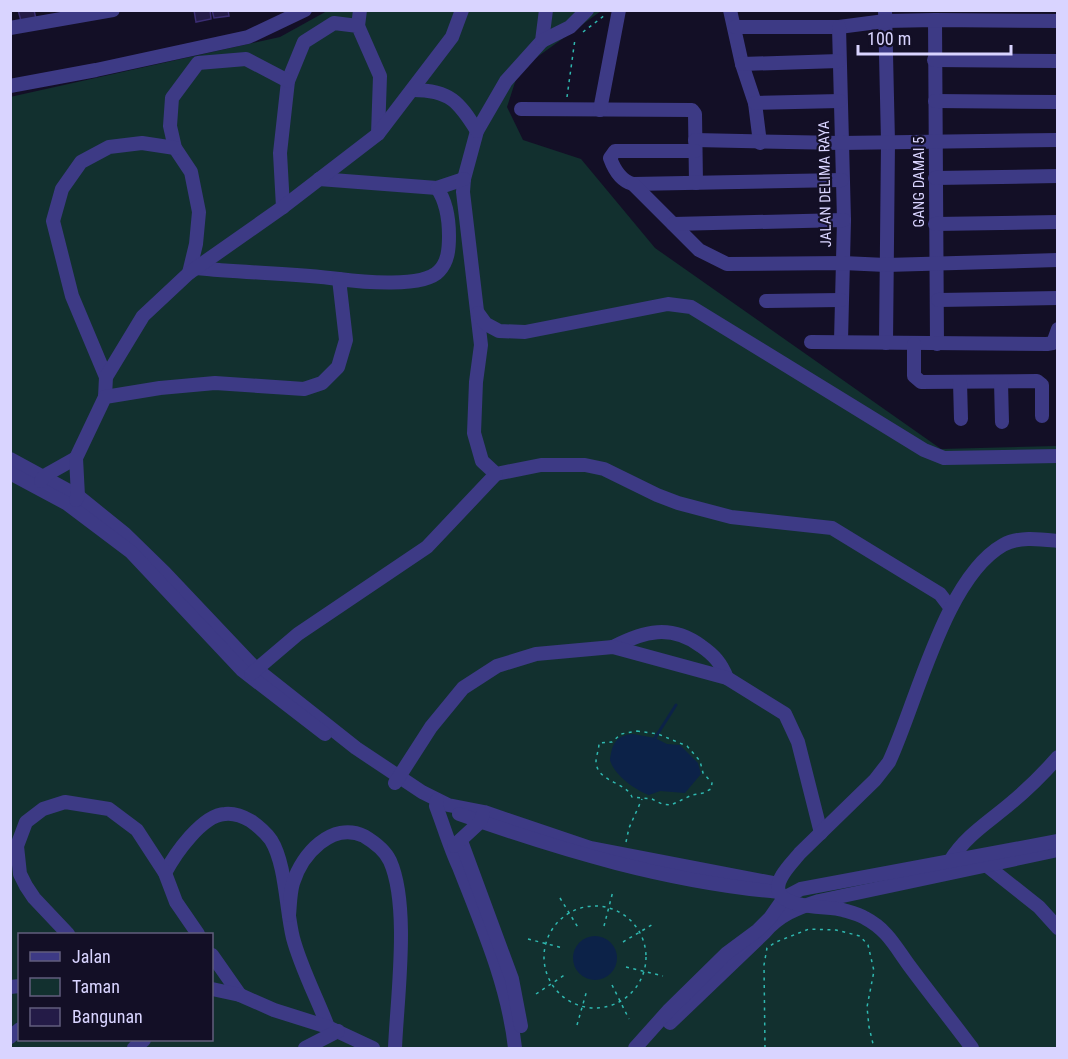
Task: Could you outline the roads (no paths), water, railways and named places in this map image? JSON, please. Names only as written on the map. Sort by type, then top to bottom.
[{"type":"street","points":[[10,28],[113,10]]},
{"type":"street","points":[[10,86],[248,37],[305,10]]},
{"type":"street","points":[[360,10],[358,26],[380,76],[378,134]]},
{"type":"street","points":[[106,377],[143,316],[193,271],[283,207],[378,134],[452,37],[462,10]]},
{"type":"street","points":[[542,41],[546,10]]},
{"type":"street","points":[[496,474],[482,461],[474,433],[476,382],[481,345],[463,192],[464,179],[477,131],[506,81],[542,41],[570,27],[587,10]]},
{"type":"street","points":[[600,110],[619,10]]},
{"type":"street","points":[[730,10],[742,64],[755,103],[760,143]]},
{"type":"street","points":[[735,27],[838,27],[885,16],[935,20],[1058,21]]},
{"type":"street","points":[[885,16],[888,142],[886,343]]},
{"type":"street","name":"GANG DAMAI 5","points":[[935,20],[937,344]]},
{"type":"street","points":[[283,207],[280,153],[288,81],[304,42],[334,23],[358,26]]},
{"type":"street","name":"JALAN DELIMA RAYA","points":[[838,27],[844,220],[841,341]]},
{"type":"street","points":[[193,271],[199,212],[191,172],[175,148],[170,126],[172,98],[198,63],[246,59],[288,81]]},
{"type":"street","points":[[934,60],[1058,61]]},
{"type":"street","points":[[742,64],[839,61]]},
{"type":"street","points":[[413,90],[447,95],[461,106],[477,131]]},
{"type":"street","points":[[755,103],[840,101]]},
{"type":"street","points":[[935,101],[1058,102]]},
{"type":"street","points":[[521,109],[692,111],[695,114],[696,183]]},
{"type":"street","points":[[842,180],[633,184],[626,182],[614,168],[610,158],[615,151],[760,143],[1058,140]]},
{"type":"street","points":[[75,502],[76,458],[105,397],[106,377],[72,296],[53,221],[62,189],[81,162],[109,147],[142,144],[175,148]]},
{"type":"street","points":[[935,178],[1058,176]]},
{"type":"street","points":[[319,179],[437,188],[464,179]]},
{"type":"street","points":[[633,184],[699,250],[727,264],[885,265],[1058,260]]},
{"type":"street","points":[[193,271],[297,274],[373,283],[419,280],[438,273],[446,261],[449,226],[442,195],[437,188]]},
{"type":"street","points":[[674,224],[844,220]]},
{"type":"street","points":[[935,224],[1058,222]]},
{"type":"street","points":[[105,397],[160,388],[215,383],[304,389],[322,383],[338,367],[346,340],[339,279]]},
{"type":"street","points":[[938,300],[1058,298]]},
{"type":"street","points":[[766,301],[841,300]]},
{"type":"street","points":[[478,313],[486,324],[499,331],[525,332],[668,304],[691,307],[924,450],[944,458],[1058,456]]},
{"type":"street","points":[[811,342],[1047,344],[1053,343],[1058,329]]},
{"type":"street","points":[[914,344],[914,376],[917,380],[1040,382],[1042,416]]},
{"type":"street","points":[[960,382],[961,419]]},
{"type":"street","points":[[1001,382],[1002,422]]},
{"type":"street","points":[[40,482],[76,458]]},
{"type":"street","points":[[10,459],[40,482],[125,534],[165,573],[252,672],[397,780],[437,803],[482,817],[623,855],[780,891],[804,906],[842,910],[864,917],[890,937],[972,1048]]},
{"type":"street","points":[[252,672],[298,634],[427,547],[496,474],[541,465],[585,465],[604,469],[678,503],[731,517],[831,528],[940,594],[950,607]]},
{"type":"street","points":[[11,473],[40,482]]},
{"type":"street","points":[[635,1048],[669,1010],[727,953],[770,918],[789,866],[875,780],[889,762],[950,607],[981,564],[1004,544],[1033,538],[1058,541]]},
{"type":"street","points":[[613,647],[636,635],[663,632],[681,634],[710,652],[722,664],[727,678]]},
{"type":"street","points":[[397,780],[431,727],[463,688],[497,666],[536,654],[613,647],[727,678],[785,714],[798,742],[821,833]]},
{"type":"street","points":[[950,861],[955,852],[978,829],[1040,778],[1058,757]]},
{"type":"street","points":[[67,933],[34,898],[26,886],[20,874],[17,846],[26,822],[44,809],[65,802],[109,809],[137,830],[165,873],[176,902],[197,933]]},
{"type":"street","points":[[437,803],[457,844],[512,979],[524,1048]]},
{"type":"street","points":[[165,873],[197,830],[224,813],[244,817],[258,825],[271,841],[279,864],[293,939],[333,1029]]},
{"type":"street","points":[[482,817],[534,841],[643,871],[748,889],[780,891],[1058,841]]},
{"type":"street","points":[[482,817],[457,844],[457,864],[487,935],[502,982],[516,1048]]},
{"type":"street","points":[[289,915],[293,884],[301,866],[310,853],[327,837],[340,832],[353,832],[378,845],[390,859],[400,907],[395,1048]]},
{"type":"street","points":[[647,1048],[674,1018],[732,965],[772,923],[785,914],[804,906],[1058,850]]},
{"type":"street","points":[[986,865],[1038,907],[1058,928]]},
{"type":"street","points":[[10,872],[26,886]]},
{"type":"street","points":[[213,956],[240,995]]},
{"type":"street","points":[[213,989],[240,995],[274,1010],[333,1029],[374,1048]]},
{"type":"street","points":[[305,1048],[333,1029]]},
{"type":"water","points":[[633,734],[655,738],[667,744],[680,745],[698,763],[701,774],[685,793],[660,791],[649,795],[638,790],[620,776],[610,760],[616,741],[623,736]]},
{"type":"water","points":[[595,936],[611,942],[617,958],[611,974],[595,980],[579,974],[573,958],[579,942]]},
{"type":"waterway","points":[[655,738],[676,705]]}]
